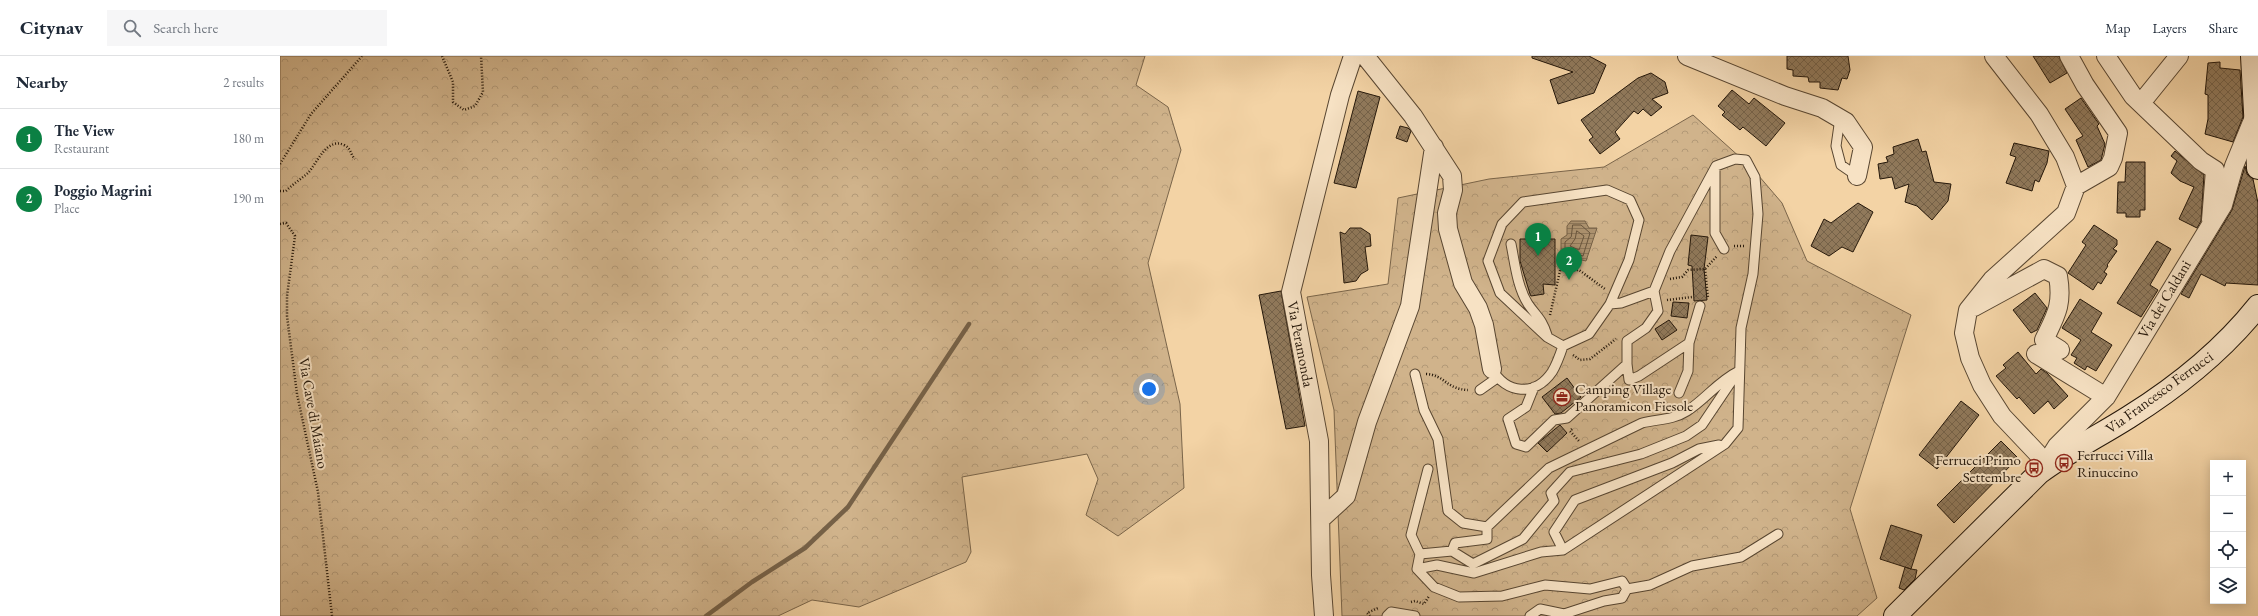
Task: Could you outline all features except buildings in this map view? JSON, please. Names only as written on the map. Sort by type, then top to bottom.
[{"type":"main road","points":[[2252,56],[2258,168]]},
{"type":"main road","name":"Via Francesco Ferrucci","points":[[1895,616],[2028,483],[2047,467],[2130,417],[2192,372],[2234,336],[2258,306]]},
{"type":"street","name":"Via Peramonda","points":[[1324,616],[1321,575],[1319,441],[1291,292],[1340,95],[1353,56]]},
{"type":"street","points":[[1365,56],[1395,92],[1434,147],[1447,166],[1454,182],[1447,213],[1448,229],[1463,283],[1478,308],[1484,325],[1494,373]]},
{"type":"street","points":[[1687,56],[1785,96],[1822,108],[1846,122],[1864,147],[1857,176]]},
{"type":"street","points":[[1994,56],[2039,114],[2065,156],[2076,186]]},
{"type":"street","points":[[2047,467],[2037,453],[2002,416],[1982,385],[1970,358],[1964,333],[1968,310],[1992,280],[2066,213],[2076,186],[2109,167],[2113,158],[2118,133],[2085,85],[2069,56]]},
{"type":"street","points":[[2106,56],[2133,96],[2201,161],[2214,170],[2210,224]]},
{"type":"street","points":[[2141,103],[2179,56]]},
{"type":"street","name":"Via dei Caldani","points":[[2047,467],[2057,446],[2106,397],[2210,224],[2223,205],[2234,166],[2255,115]]},
{"type":"street","points":[[1321,519],[1346,496],[1367,422],[1410,306],[1434,147]]},
{"type":"street","points":[[1968,310],[2044,269],[2058,276],[2060,290],[2059,308],[2044,340],[2060,350]]},
{"type":"street","points":[[2036,354],[2106,397]]},
{"type":"lane","points":[[1840,118],[1836,146],[1841,165],[1857,176]]},
{"type":"lane","points":[[1417,569],[1436,565],[1474,573],[1541,552],[1563,550],[1724,444],[1738,428],[1741,328],[1753,274],[1758,214],[1754,177],[1746,160],[1736,159],[1715,168],[1670,251],[1654,291],[1658,311],[1646,328],[1627,341],[1629,380],[1639,376],[1689,343]]},
{"type":"lane","points":[[1715,168],[1715,233],[1724,249]]},
{"type":"lane","points":[[1563,346],[1500,293],[1488,261],[1502,224],[1523,202],[1607,190],[1630,200],[1639,220],[1629,260],[1612,300],[1589,334],[1563,346],[1551,372],[1534,387],[1526,407],[1508,419],[1516,444],[1526,447],[1554,420],[1567,418],[1627,364]]},
{"type":"lane","points":[[1511,244],[1518,283],[1528,304],[1542,321],[1546,332]]},
{"type":"lane","points":[[1612,300],[1621,303],[1654,291]]},
{"type":"lane","points":[[1679,393],[1688,371],[1689,343],[1700,306]]},
{"type":"lane","points":[[1452,551],[1455,543],[1486,539],[1486,527],[1549,468],[1585,449],[1642,423],[1669,419],[1687,411],[1723,379],[1739,370]]},
{"type":"lane","points":[[1420,554],[1452,551],[1473,564],[1523,539],[1554,501],[1551,493],[1570,472],[1641,454],[1686,436],[1702,425],[1739,370]]},
{"type":"lane","points":[[1480,390],[1494,373],[1503,383],[1519,390],[1534,387]]},
{"type":"lane","points":[[1416,374],[1424,410],[1438,439],[1448,511],[1463,523],[1486,527]]},
{"type":"lane","points":[[1563,550],[1554,532],[1575,500],[1672,463],[1699,450],[1724,444]]},
{"type":"lane","points":[[1417,569],[1420,554],[1411,535],[1428,469]]},
{"type":"lane","points":[[1627,589],[1650,585],[1692,566],[1741,556],[1778,534]]},
{"type":"lane","points":[[1417,569],[1434,587],[1459,597],[1502,596],[1545,585],[1590,589],[1622,581],[1627,589]]},
{"type":"lane","points":[[1530,616],[1540,609],[1564,614],[1604,601],[1622,598],[1627,589]]},
{"type":"lane","points":[[1387,616],[1391,612],[1415,616]]},
{"type":"path","points":[[280,164],[311,114],[362,56]]},
{"type":"path","points":[[442,56],[453,82],[453,102],[464,110],[475,106],[483,92],[481,56]]},
{"type":"path","points":[[280,190],[286,191],[307,173],[324,150],[331,146],[340,143],[346,145],[355,159]]},
{"type":"path","name":"Via Cave di Maiano","points":[[280,224],[286,223],[295,236],[287,296],[287,316],[297,394],[318,492],[332,616]]},
{"type":"path","points":[[1546,332],[1553,307],[1562,262],[1572,270],[1579,270],[1612,300]]},
{"type":"path","points":[[1658,281],[1682,277],[1688,270],[1705,269],[1709,292]]},
{"type":"path","points":[[1656,301],[1694,297]]},
{"type":"path","points":[[1573,356],[1580,360],[1590,359],[1614,339],[1627,341]]},
{"type":"path","points":[[1416,374],[1435,374],[1456,389],[1480,390]]},
{"type":"path","points":[[1576,426],[1570,431],[1585,449]]},
{"type":"green space","points":[[280,56],[1145,56],[1136,85],[1168,107],[1181,150],[1148,263],[1180,404],[1184,488],[1118,536],[1086,515],[1098,479],[1087,454],[962,477],[971,552],[966,562],[859,607],[812,600],[778,616],[280,616]]},
{"type":"green space","points":[[1693,115],[1752,168],[1782,203],[1807,261],[1911,315],[1850,509],[1877,598],[1857,616],[1342,616],[1334,410],[1307,297],[1388,284],[1398,198],[1489,179],[1604,167]]},
{"type":"water","points":[[1571,221],[1585,221],[1589,228],[1597,228],[1586,261],[1561,255],[1561,239],[1567,235],[1567,226]]},
{"type":"waterway","points":[[706,616],[752,582],[805,548],[848,507],[969,324]]},
{"type":"place","name":"The View","points":[[1538,256]]},
{"type":"place","name":"Poggio Magrini","points":[[1569,280]]},
{"type":"place","name":"Camping Village Panoramicon Fiesole","points":[[1562,397]]},
{"type":"place","name":"Ferrucci Villa Rinuccino","points":[[2064,463]]},
{"type":"place","name":"Ferrucci Primo Settembre","points":[[2034,468]]}]
